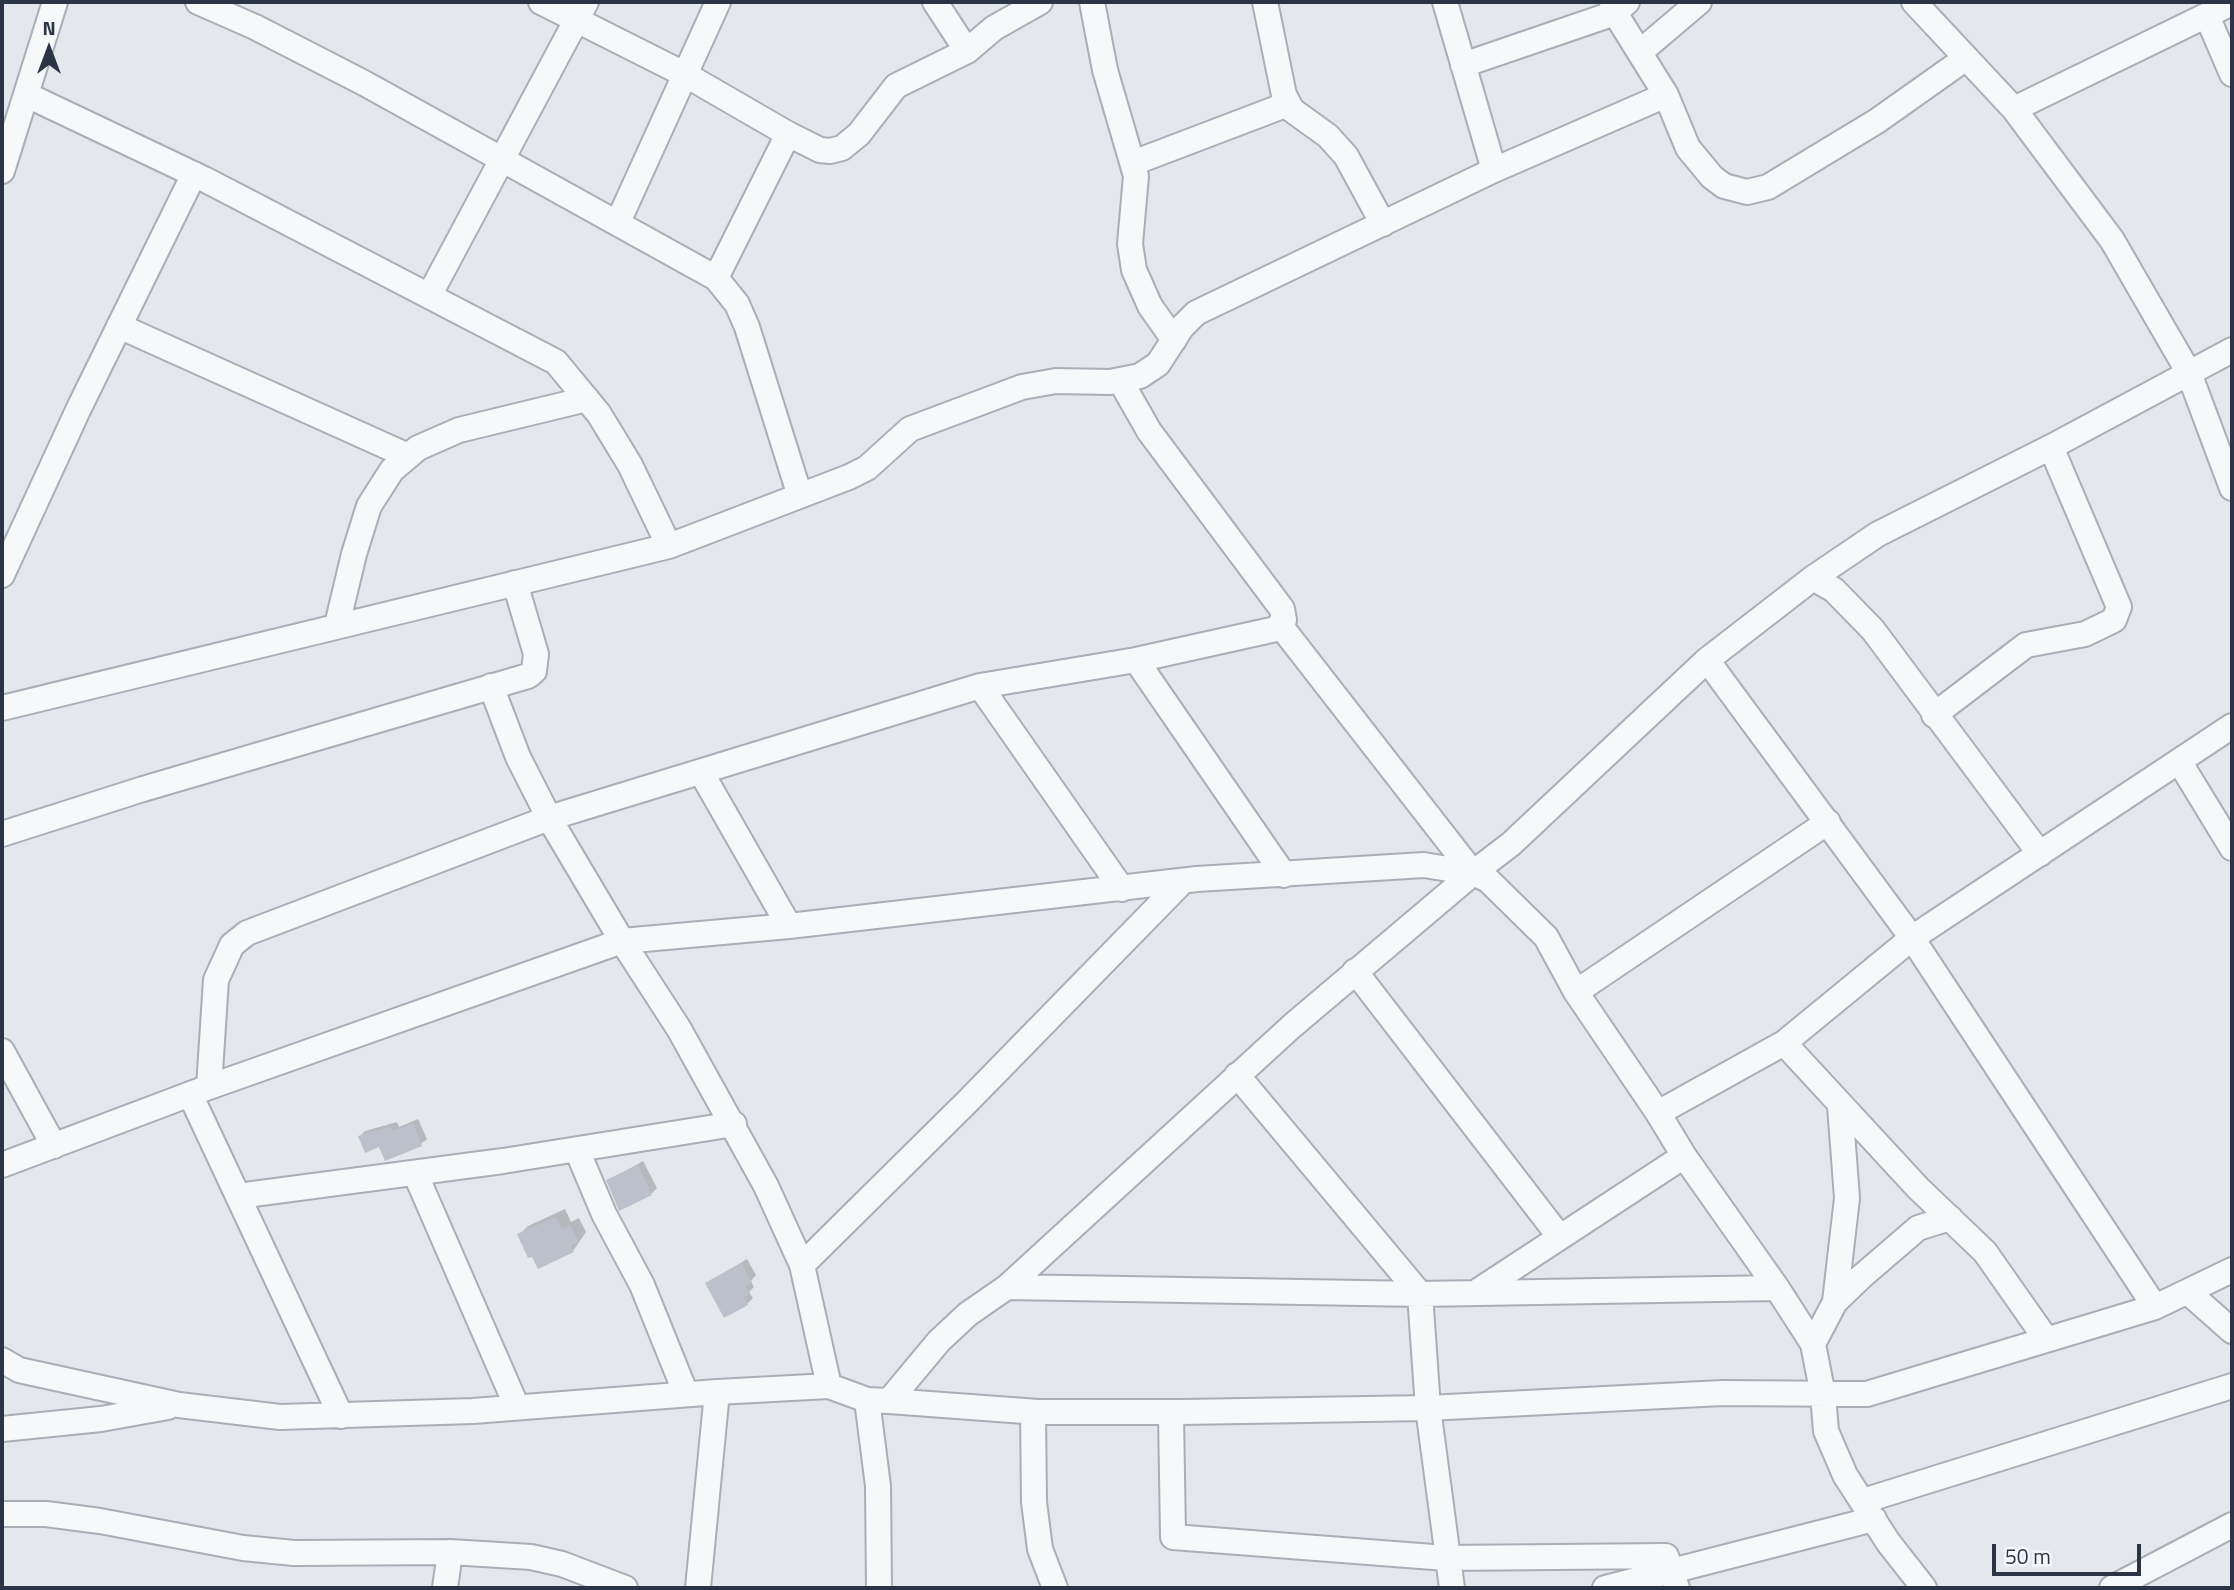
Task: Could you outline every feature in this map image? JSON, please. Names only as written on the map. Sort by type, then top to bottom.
[{"type":"street","points":[[2,170],[16,107],[55,2]]},
{"type":"street","points":[[198,2],[340,71],[716,278],[737,304],[747,327],[800,494]]},
{"type":"street","points":[[541,2],[581,10],[685,75],[820,150],[842,148],[859,134],[896,86],[967,51],[994,28],[1040,2]]},
{"type":"street","points":[[618,222],[718,2]]},
{"type":"street","points":[[935,2],[967,51]]},
{"type":"street","points":[[1091,2],[1105,70],[1136,176],[1130,244],[1134,270],[1150,306],[1174,340]]},
{"type":"street","points":[[1265,2],[1288,104],[1292,110],[1328,136],[1346,156],[1383,223]]},
{"type":"street","points":[[1445,2],[1494,170]]},
{"type":"street","points":[[1640,52],[1699,2]]},
{"type":"street","points":[[2014,109],[2232,3]]},
{"type":"street","points":[[1920,4],[2014,109],[2112,240],[2189,373],[2232,488]]},
{"type":"street","points":[[1463,65],[1618,6],[1640,52],[1666,96],[1688,148],[1713,177],[1736,190],[1757,191],[1877,121],[1966,58]]},
{"type":"street","points":[[429,296],[581,10]]},
{"type":"street","points":[[2207,16],[2232,74]]},
{"type":"street","points":[[2,708],[669,546],[867,468],[910,429],[1011,391],[1037,382],[1120,380],[1140,376],[1158,364],[1196,313],[1494,170],[1666,96]]},
{"type":"street","points":[[1133,163],[1288,104]]},
{"type":"street","points":[[16,107],[194,174],[556,362],[587,399],[630,465],[669,546]]},
{"type":"street","points":[[716,278],[788,134]]},
{"type":"street","points":[[2,575],[194,174]]},
{"type":"street","points":[[119,326],[408,456]]},
{"type":"street","points":[[879,1588],[878,1400],[968,1314],[1007,1287],[1237,1075],[1355,971],[1511,844],[1707,660],[1813,578],[1878,534],[2051,447],[2232,350]]},
{"type":"street","points":[[341,1416],[238,1196],[200,1090],[216,980],[232,945],[247,933],[550,818],[980,686],[1136,660],[1280,625],[1284,620],[1282,609],[1149,431],[1120,380]]},
{"type":"street","points":[[338,625],[369,506],[392,470],[418,448],[459,430],[587,399]]},
{"type":"street","points":[[1934,715],[2026,645],[2085,634],[2114,620],[2119,607],[2051,447]]},
{"type":"street","points":[[1813,578],[1834,590],[1873,631],[2040,853]]},
{"type":"street","points":[[2,834],[156,785],[528,676],[537,662],[515,583]]},
{"type":"street","points":[[1280,625],[1473,873]]},
{"type":"street","points":[[1136,660],[1283,875]]},
{"type":"street","points":[[1707,660],[1912,938],[2155,1307]]},
{"type":"street","points":[[491,686],[517,757],[550,818],[622,941],[680,1029],[734,1124],[802,1265],[829,1386]]},
{"type":"street","points":[[980,686],[1122,888]]},
{"type":"street","points":[[1658,1113],[1784,1043],[1912,938],[2232,726]]},
{"type":"street","points":[[2179,761],[2232,848]]},
{"type":"street","points":[[701,772],[789,926]]},
{"type":"street","points":[[1576,992],[1828,822]]},
{"type":"street","points":[[2,1166],[200,1090],[622,941],[789,926],[1183,881],[1424,865],[1473,873],[1488,880],[1546,937],[1576,992],[1813,1344],[1824,1395],[1826,1432],[1846,1475],[1924,1588]]},
{"type":"street","points":[[802,1265],[967,1102],[1183,881]]},
{"type":"street","points":[[1355,971],[1559,1236]]},
{"type":"street","points":[[1784,1043],[1840,1106],[1985,1252],[2046,1339]]},
{"type":"street","points":[[2,1051],[54,1146]]},
{"type":"street","points":[[1237,1075],[1420,1294],[1427,1408],[1452,1588]]},
{"type":"street","points":[[1835,1302],[1847,1198],[1840,1106]]},
{"type":"street","points":[[238,1196],[577,1150],[734,1124]]},
{"type":"street","points":[[577,1150],[604,1214],[642,1285],[686,1394]]},
{"type":"street","points":[[1475,1293],[1684,1156]]},
{"type":"street","points":[[415,1173],[517,1407]]},
{"type":"street","points":[[1813,1344],[1835,1302],[1918,1228],[1950,1218]]},
{"type":"street","points":[[2,1360],[19,1370],[179,1405],[280,1417],[517,1407],[717,1391],[829,1386],[878,1400],[1033,1412],[1427,1408],[1708,1394],[1867,1394],[2155,1307],[2189,1293],[2230,1266]]},
{"type":"street","points":[[1007,1287],[1420,1294],[1777,1288]]},
{"type":"street","points":[[2189,1293],[2232,1331]]},
{"type":"street","points":[[1605,1588],[1674,1580],[1868,1510],[2232,1386]]},
{"type":"street","points":[[698,1588],[717,1391]]},
{"type":"street","points":[[2,1429],[101,1419],[179,1405]]},
{"type":"street","points":[[1033,1412],[1036,1514],[1040,1549],[1055,1588]]},
{"type":"street","points":[[1171,1412],[1172,1537],[1446,1558],[1666,1556],[1674,1580]]},
{"type":"street","points":[[2,1514],[46,1514],[100,1521],[230,1546],[294,1553],[450,1552],[530,1557],[562,1564],[625,1588]]},
{"type":"street","points":[[2112,1588],[2232,1525]]},
{"type":"street","points":[[445,1588],[450,1552]]},
{"type":"building","points":[[413,1123],[422,1146],[385,1161],[379,1147],[365,1153],[358,1136],[391,1127],[393,1131]]},
{"type":"building","points":[[638,1165],[652,1195],[619,1211],[606,1180]]},
{"type":"building","points":[[556,1217],[562,1229],[570,1225],[578,1242],[571,1246],[574,1252],[538,1269],[532,1257],[528,1258],[517,1234]]},
{"type":"building","points":[[741,1263],[752,1282],[745,1286],[750,1294],[744,1297],[748,1305],[724,1318],[705,1283]]}]
